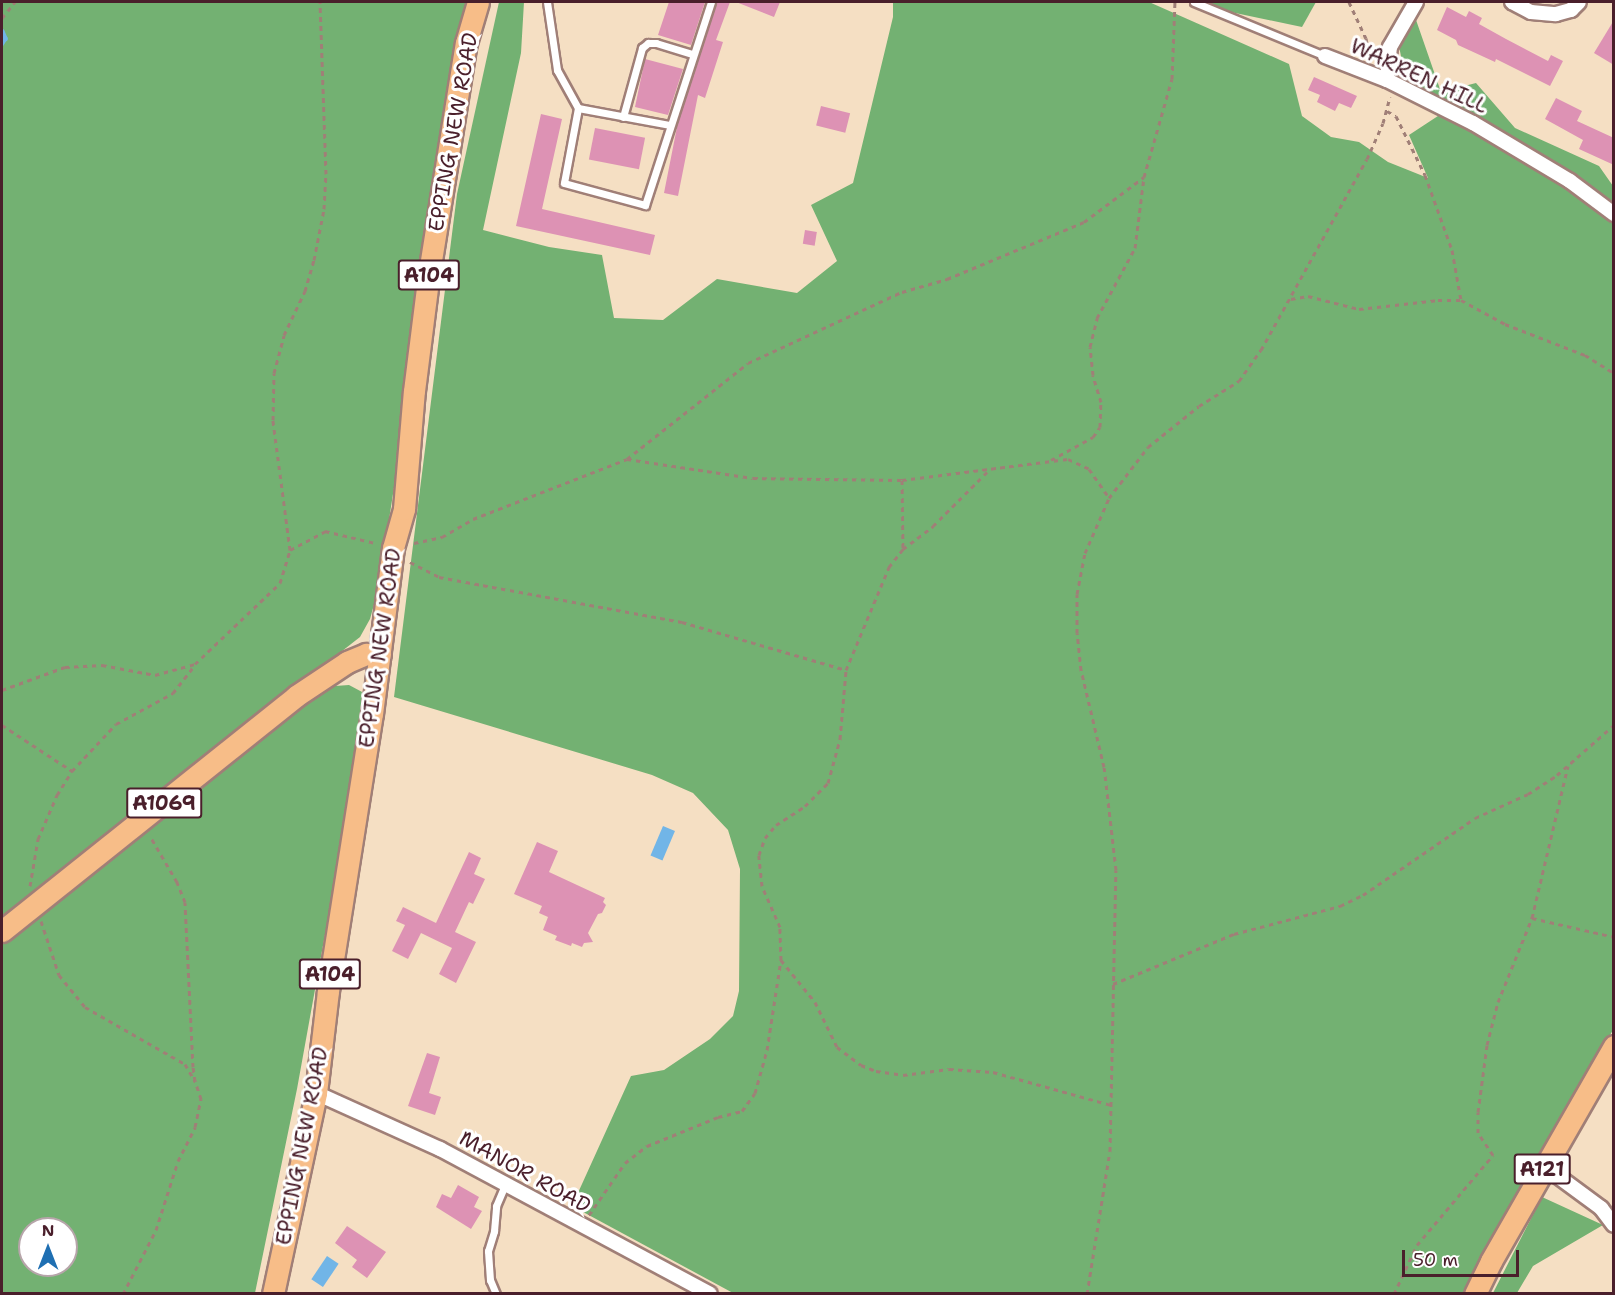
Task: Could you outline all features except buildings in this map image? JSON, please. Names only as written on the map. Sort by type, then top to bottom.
[{"type":"main road","name":"EPPING NEW ROAD","points":[[273,1293],[316,1093],[328,991],[380,654],[393,548],[404,509],[414,391],[435,238],[466,43],[478,2]]},
{"type":"main road","name":"A1069","points":[[2,931],[296,696],[347,662],[366,654],[380,654]]},
{"type":"main road","name":"A121","points":[[1475,1293],[1544,1166],[1614,1046]]},
{"type":"street","points":[[1385,81],[1390,47],[1416,2]]},
{"type":"street","points":[[1512,2],[1531,12],[1557,14],[1571,10],[1579,2]]},
{"type":"street","name":"WARREN HILL","points":[[1325,56],[1385,81],[1473,123],[1570,181],[1614,214]]},
{"type":"street","name":"MANOR ROAD","points":[[316,1093],[440,1149],[582,1227],[710,1293]]},
{"type":"street","points":[[1544,1166],[1601,1208],[1614,1225]]},
{"type":"lane","points":[[548,2],[556,70],[578,108],[564,183],[645,205],[711,2]]},
{"type":"lane","name":"WARREN HILL","points":[[1194,2],[1325,56]]},
{"type":"lane","points":[[623,117],[642,48],[648,44],[657,44],[693,54]]},
{"type":"lane","points":[[578,108],[670,125]]},
{"type":"lane","points":[[496,1293],[490,1280],[488,1251],[494,1231],[496,1206],[505,1185]]},
{"type":"path","points":[[2,18],[15,2]]},
{"type":"path","points":[[2,690],[65,666],[102,665],[154,675],[195,664],[280,583],[290,550],[272,401],[276,364],[284,335],[308,280],[324,209],[326,174],[320,2]]},
{"type":"path","points":[[1046,462],[1093,438],[1100,427],[1101,402],[1093,375],[1090,347],[1097,318],[1136,248],[1144,177],[1172,80],[1175,2]]},
{"type":"path","points":[[1088,1293],[1110,1151],[1116,870],[1104,766],[1081,670],[1077,633],[1077,594],[1085,553],[1110,498],[1148,447],[1199,406],[1239,381],[1261,350],[1367,159],[1387,111],[1385,81],[1349,2]]},
{"type":"path","points":[[1387,111],[1396,116],[1425,175],[1452,250],[1461,300]]},
{"type":"path","points":[[290,550],[325,531],[393,548],[442,537],[473,519],[627,459],[758,358],[902,292],[947,279],[1084,222],[1144,177]]},
{"type":"path","points":[[1290,298],[1308,296],[1359,309],[1438,300],[1461,300],[1505,324],[1585,355],[1614,373]]},
{"type":"path","points":[[627,459],[753,478],[902,480],[1068,459],[1089,469],[1110,498]]},
{"type":"path","points":[[582,1227],[602,1194],[625,1163],[647,1146],[718,1117],[742,1111],[755,1093],[767,1050],[781,960],[780,927],[762,886],[759,855],[765,838],[776,825],[806,806],[828,783],[840,739],[846,670],[889,567],[903,549],[933,526],[990,469]]},
{"type":"path","points":[[902,480],[903,549]]},
{"type":"path","points":[[393,548],[416,568],[439,577],[682,622],[846,670]]},
{"type":"path","points":[[2,725],[72,771]]},
{"type":"path","points":[[1113,984],[1234,934],[1340,906],[1363,895],[1475,818],[1528,794],[1568,766],[1614,725]]},
{"type":"path","points":[[1394,1293],[1417,1245],[1493,1155],[1479,1133],[1478,1112],[1487,1045],[1498,1002],[1532,918],[1568,766]]},
{"type":"path","points":[[123,1293],[156,1230],[178,1161],[195,1127],[201,1099],[193,1066],[185,902],[177,882],[150,840],[150,832]]},
{"type":"path","points":[[1532,918],[1614,937]]},
{"type":"path","points":[[781,960],[815,1002],[837,1047],[861,1065],[876,1071],[903,1075],[949,1069],[993,1072],[1111,1105]]},
{"type":"green space","points":[[2,2],[466,2],[433,188],[403,430],[378,590],[370,619],[360,637],[2,917]]},
{"type":"green space","points":[[499,2],[524,2],[521,53],[483,230],[549,247],[602,255],[614,318],[663,320],[717,279],[797,293],[837,261],[811,205],[853,183],[893,17],[893,2],[1149,2],[1289,64],[1302,116],[1331,137],[1359,142],[1388,162],[1428,178],[1409,135],[1441,114],[1408,92],[1399,46],[1415,17],[1441,92],[1476,83],[1515,128],[1599,166],[1613,186],[1613,1030],[1569,1104],[1467,1293],[733,1293],[572,1206],[631,1076],[664,1070],[710,1039],[733,1016],[739,991],[740,869],[728,830],[693,793],[652,775],[394,697],[457,194]]},
{"type":"green space","points":[[1201,2],[1316,2],[1302,27],[1221,10]]},
{"type":"green space","points":[[349,685],[364,693],[366,708],[297,1089],[255,1293],[2,1294],[2,941],[318,693],[335,686]]},
{"type":"green space","points":[[1542,1197],[1603,1225],[1533,1266],[1517,1293],[1493,1293]]},
{"type":"water","points":[[663,826],[675,831],[662,861],[650,855]]},
{"type":"water","points":[[327,1256],[339,1264],[323,1287],[311,1279]]},
{"type":"waterway","points":[[2,31],[5,38],[2,43]]}]
